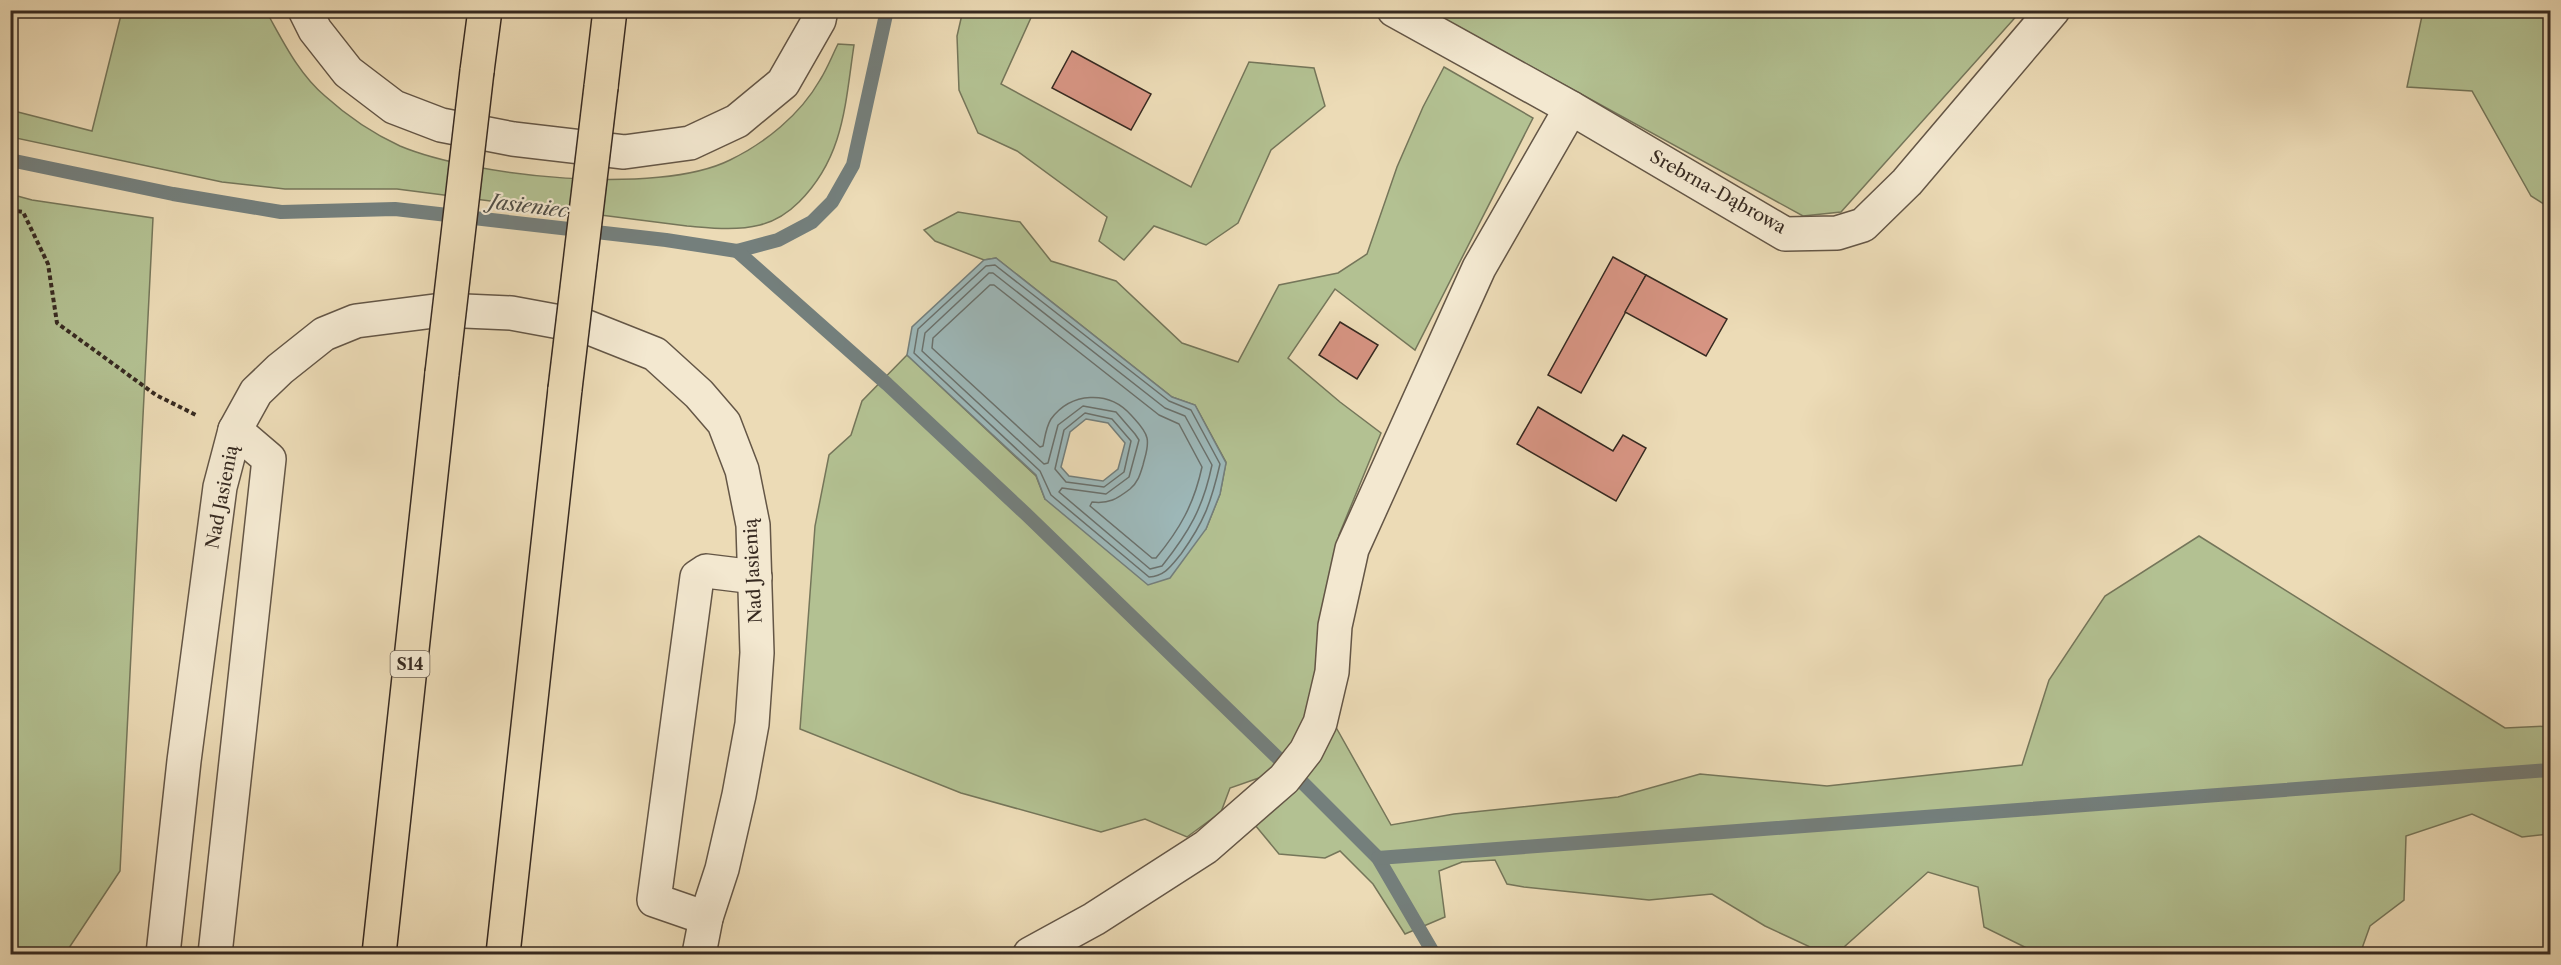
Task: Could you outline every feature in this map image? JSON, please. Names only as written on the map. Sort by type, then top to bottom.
[{"type":"highway","name":"S14","points":[[379,954],[442,374],[485,10]]},
{"type":"highway","points":[[503,954],[565,389],[610,10]]},
{"type":"street","points":[[305,10],[315,30],[348,72],[394,106],[452,127],[513,139],[624,152],[690,143],[737,121],[783,83],[819,20],[821,10]]},
{"type":"street","name":"Srebrna-Dąbrowa","points":[[1395,10],[1571,108],[1785,234],[1837,233],[1863,225],[1907,182],[2053,10]]},
{"type":"street","points":[[1029,954],[1094,919],[1206,846],[1284,779],[1306,751],[1320,723],[1330,682],[1335,626],[1352,549],[1479,268],[1571,108]]},
{"type":"street","name":"Nad Jasienią","points":[[163,954],[184,761],[220,487],[235,430],[256,392],[280,369],[324,334],[356,321],[442,310],[511,312],[587,327],[655,354],[699,394],[724,423],[742,470],[753,525],[757,652],[752,724],[723,869],[706,918],[699,954]]},
{"type":"street","points":[[215,954],[269,459],[235,430]]},
{"type":"street","points":[[706,918],[654,900],[697,577],[706,571],[754,578]]},
{"type":"path","points":[[10,210],[23,212],[48,264],[57,323],[156,395],[203,418],[235,430]]},
{"type":"green space","points":[[963,10],[1034,11],[1001,84],[1191,187],[1249,62],[1314,68],[1325,106],[1271,150],[1238,223],[1206,245],[1154,226],[1124,260],[1099,241],[1107,217],[1017,151],[978,133],[959,90],[957,36]]},
{"type":"green space","points":[[2021,10],[1841,212],[1803,216],[1430,11]]},
{"type":"green space","points":[[122,11],[266,11],[292,56],[315,87],[342,110],[380,136],[432,157],[518,174],[566,178],[613,180],[658,177],[698,171],[730,160],[769,136],[792,116],[812,93],[838,44],[854,45],[840,129],[834,148],[814,185],[791,210],[771,221],[742,228],[715,228],[397,189],[285,189],[222,182],[11,137],[10,110],[92,131]]},
{"type":"green space","points":[[2423,11],[2550,11],[2550,208],[2531,196],[2472,91],[2407,87]]},
{"type":"green space","points":[[1444,67],[1533,118],[1415,350],[1335,289],[1288,358],[1381,433],[1339,535],[1309,706],[1296,745],[1273,773],[1230,788],[1221,812],[1187,837],[1145,819],[1101,832],[961,793],[800,729],[815,526],[829,455],[851,435],[862,401],[907,355],[1036,476],[1045,499],[1206,529],[1220,494],[1226,462],[1195,405],[1172,397],[996,258],[984,260],[935,241],[924,230],[958,212],[1020,222],[1051,261],[1116,281],[1182,343],[1238,362],[1279,285],[1338,273],[1367,254],[1397,167],[1423,107]]},
{"type":"green space","points":[[10,194],[32,200],[153,218],[120,871],[65,954],[11,954]]},
{"type":"green space","points":[[2199,536],[2505,728],[2550,726],[2550,834],[2522,837],[2472,814],[2406,836],[2404,900],[2370,926],[2360,954],[2039,954],[1984,927],[1978,887],[1928,872],[1844,947],[1810,947],[1765,926],[1712,894],[1649,900],[1524,887],[1507,884],[1495,860],[1462,862],[1439,871],[1445,917],[1405,934],[1373,884],[1340,851],[1325,858],[1279,854],[1255,825],[1333,722],[1391,825],[1454,814],[1618,797],[1700,774],[1827,786],[2022,765],[2049,680],[2105,596]]},
{"type":"water","points":[[996,258],[1172,397],[1195,405],[1226,463],[1220,494],[1206,529],[1170,578],[1148,585],[1045,499],[1036,475],[907,355],[912,327],[984,260]],"holes":[[[1086,419],[1108,423],[1125,443],[1118,469],[1103,481],[1069,476],[1061,467],[1070,432]]]},
{"type":"building","points":[[1072,51],[1151,94],[1131,130],[1052,88]]},
{"type":"building","points":[[1613,257],[1646,275],[1581,393],[1548,375]]},
{"type":"building","points":[[1646,275],[1727,319],[1706,356],[1625,312]]},
{"type":"building","points":[[1340,322],[1378,345],[1357,379],[1319,355]]},
{"type":"building","points":[[1538,407],[1613,451],[1623,435],[1646,448],[1616,501],[1517,444]]},
{"type":"waterway","name":"Jasieniec","points":[[10,160],[173,194],[281,212],[395,209],[666,240],[737,251],[778,240],[812,222],[832,202],[853,165],[887,10]]},
{"type":"waterway","points":[[737,251],[887,384],[1028,516],[1280,760]]},
{"type":"waterway","points":[[1378,858],[2550,770]]},
{"type":"waterway","points":[[1303,783],[1378,858],[1434,954]]}]
